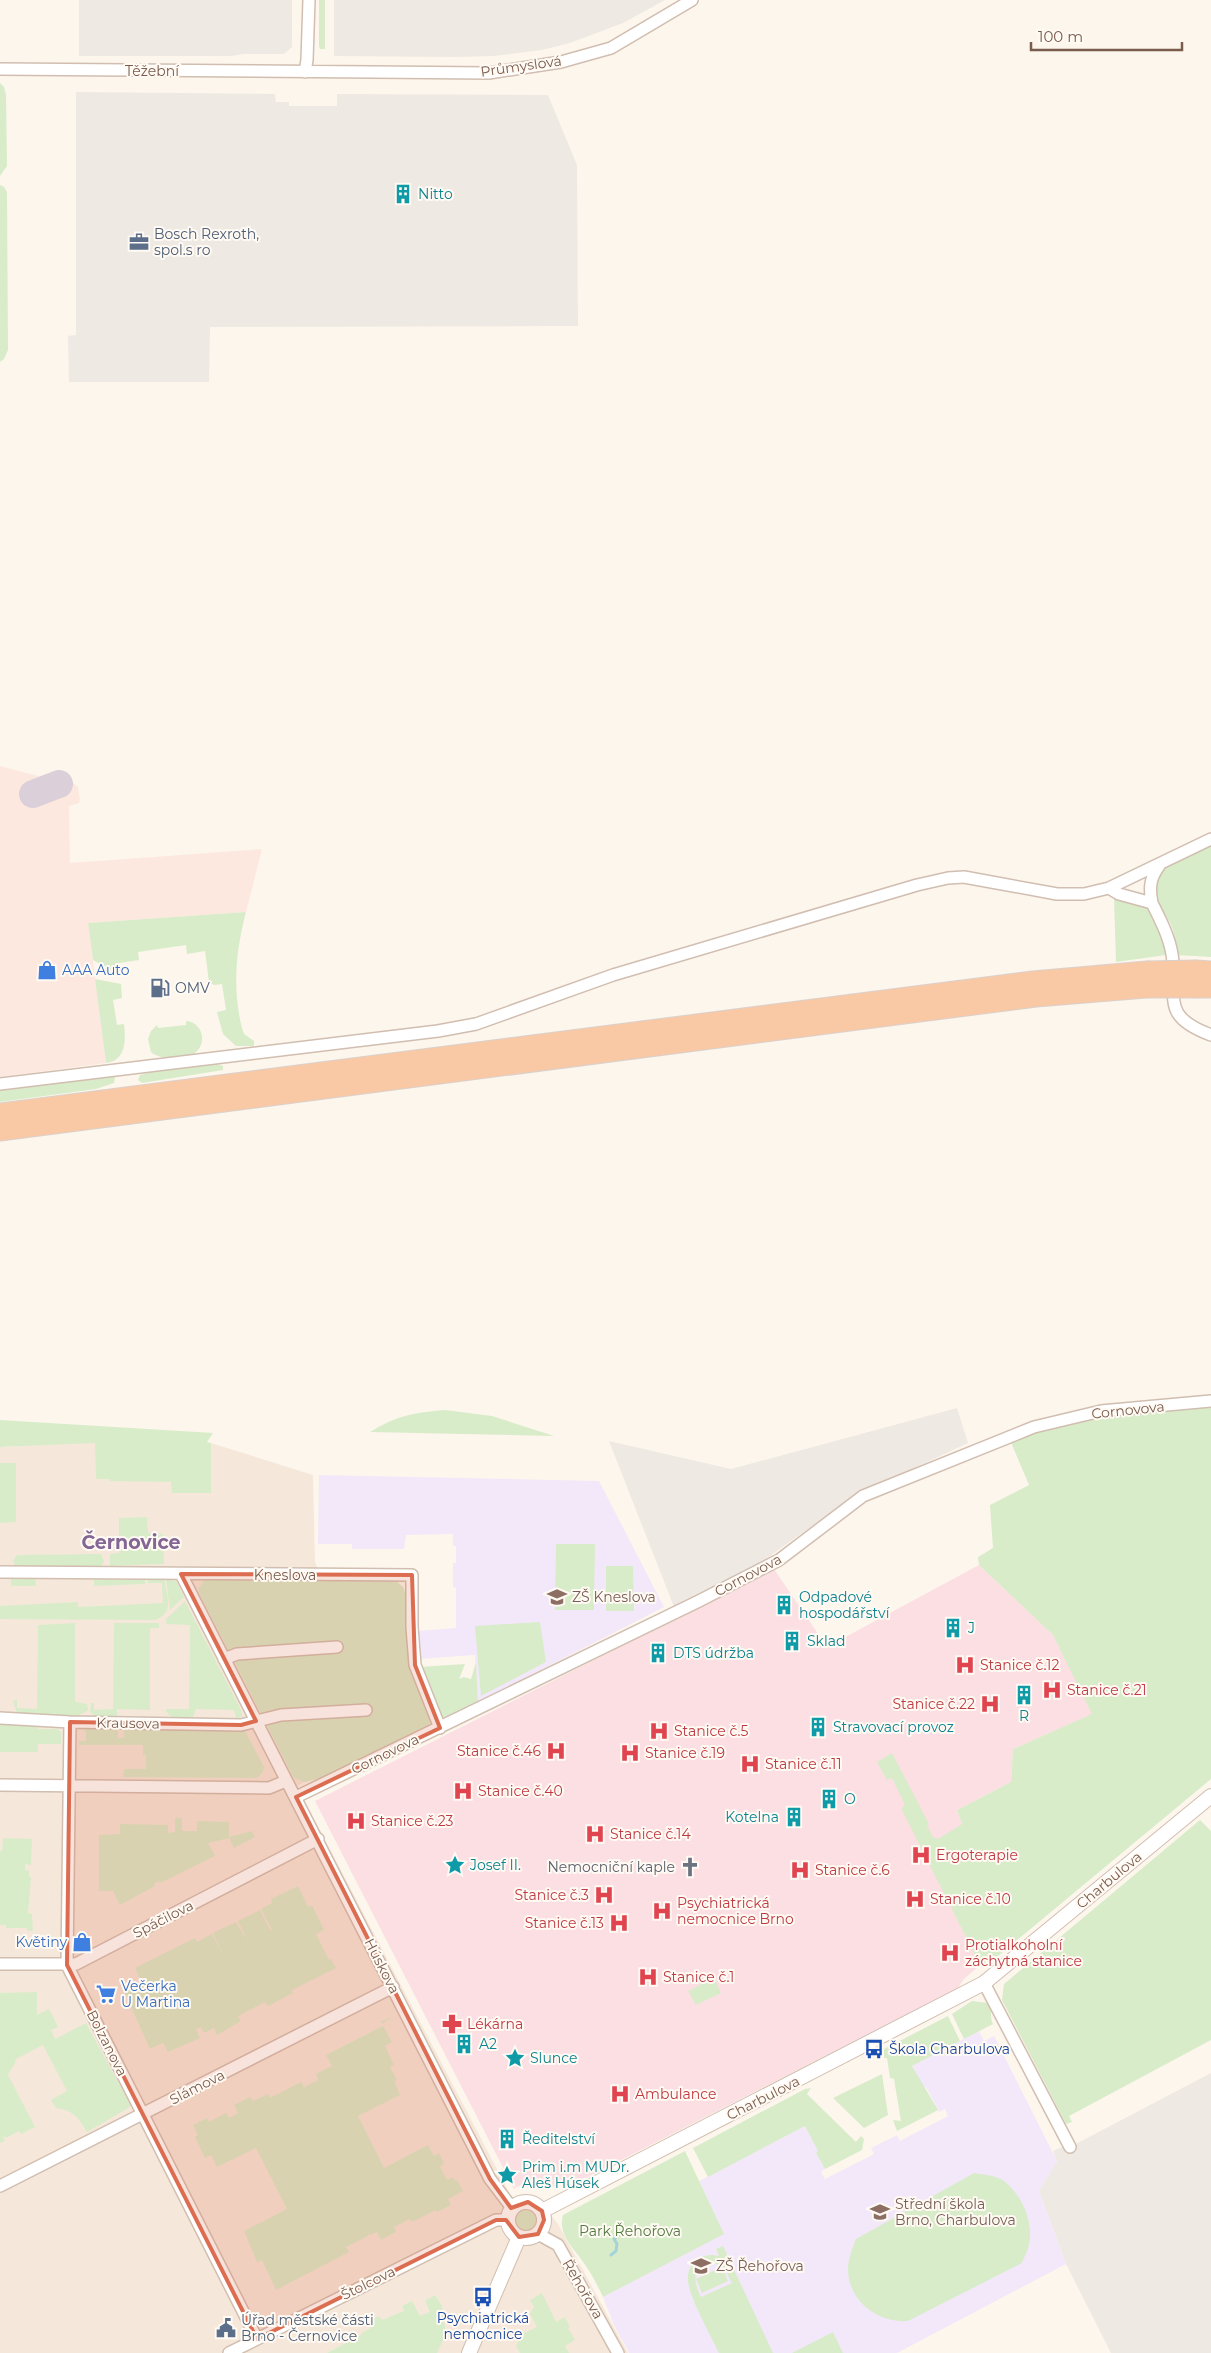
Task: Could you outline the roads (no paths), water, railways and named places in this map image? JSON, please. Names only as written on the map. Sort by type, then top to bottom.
[{"type":"highway","points":[[0,1113],[1033,981],[1204,979]]},
{"type":"highway","points":[[0,1130],[1036,997],[1147,980]]},
{"type":"street","points":[[305,72],[308,0]]},
{"type":"street","name":"Průmyslová","points":[[305,72],[489,73],[561,62],[611,48],[692,0]]},
{"type":"street","name":"Těžební","points":[[0,70],[305,72]]},
{"type":"street","points":[[0,1084],[438,1031],[476,1024],[622,972],[948,878],[975,878],[1051,894],[1084,894],[1109,888],[1211,839]]},
{"type":"street","points":[[1160,864],[1151,877],[1150,891],[1152,903],[1171,952],[1174,1003],[1182,1020],[1197,1030],[1211,1035]]},
{"type":"street","points":[[1109,888],[1124,895],[1152,903]]},
{"type":"street","name":"Cornovova","points":[[296,1797],[779,1560],[863,1496],[1034,1427],[1101,1411],[1211,1401]]},
{"type":"street","name":"Kneslova","points":[[0,1572],[412,1575],[414,1665],[440,1728]]},
{"type":"street","name":"Húskova","points":[[181,1574],[490,2179],[510,2214]]},
{"type":"street","points":[[224,1659],[237,1654],[337,1647]]},
{"type":"street","points":[[256,1722],[281,1715],[366,1710]]},
{"type":"street","name":"Krausova","points":[[0,1718],[70,1722],[241,1725],[256,1722]]},
{"type":"street","name":"Bolzanova","points":[[70,1722],[67,1965],[257,2339]]},
{"type":"street","points":[[0,1785],[269,1788],[286,1781]]},
{"type":"street","name":"Charbulova","points":[[542,2211],[984,1983],[1211,1796]]},
{"type":"street","name":"Spáčilova","points":[[0,1964],[76,1964],[318,1839]]},
{"type":"street","points":[[984,1983],[1070,2147]]},
{"type":"street","name":"Slámova","points":[[0,2186],[393,1987]]},
{"type":"street","points":[[528,2202],[538,2206],[542,2211],[544,2220],[538,2234],[528,2238],[519,2237],[510,2229],[510,2214],[519,2203],[528,2202]]},
{"type":"street","name":"Štolcova","points":[[229,2353],[510,2214]]},
{"type":"street","name":"Řehořova","points":[[538,2234],[558,2245],[618,2353]]},
{"type":"street","points":[[469,2353],[491,2307],[519,2237]]},
{"type":"waterway","points":[[611,2255],[616,2251],[617,2244],[614,2239],[619,2235]]},
{"type":"place","name":"Nitto","points":[[403,194]]},
{"type":"place","name":"Bosch Rexroth, spol.s ro","points":[[139,242]]},
{"type":"place","name":"AAA Auto","points":[[47,970]]},
{"type":"place","name":"OMV","points":[[160,988]]},
{"type":"place","name":"ZŠ Kneslova","points":[[557,1597]]},
{"type":"place","name":"Odpadové hospodářství","points":[[784,1605]]},
{"type":"place","name":"J","points":[[953,1628]]},
{"type":"place","name":"Sklad","points":[[792,1641]]},
{"type":"place","name":"DTS údržba","points":[[658,1653]]},
{"type":"place","name":"Stanice č.12","points":[[965,1665]]},
{"type":"place","name":"Stanice č.21","points":[[1052,1690]]},
{"type":"place","name":"R","points":[[1024,1695]]},
{"type":"place","name":"Stanice č.22","points":[[990,1704]]},
{"type":"place","name":"Stravovací provoz","points":[[818,1727]]},
{"type":"place","name":"Stanice č.5","points":[[659,1731]]},
{"type":"place","name":"Stanice č.46","points":[[556,1751]]},
{"type":"place","name":"Stanice č.19","points":[[630,1753]]},
{"type":"place","name":"Stanice č.11","points":[[750,1764]]},
{"type":"place","name":"Stanice č.40","points":[[463,1791]]},
{"type":"place","name":"O","points":[[829,1799]]},
{"type":"place","name":"Kotelna","points":[[794,1817]]},
{"type":"place","name":"Stanice č.23","points":[[356,1821]]},
{"type":"place","name":"Stanice č.14","points":[[595,1834]]},
{"type":"place","name":"Ergoterapie","points":[[921,1855]]},
{"type":"place","name":"Josef II.","points":[[455,1865]]},
{"type":"place","name":"Nemocniční kaple","points":[[690,1867]]},
{"type":"place","name":"Stanice č.6","points":[[800,1870]]},
{"type":"place","name":"Stanice č.3","points":[[604,1895]]},
{"type":"place","name":"Stanice č.10","points":[[915,1899]]},
{"type":"place","name":"Psychiatrická nemocnice Brno","points":[[662,1911]]},
{"type":"place","name":"Stanice č.13","points":[[619,1923]]},
{"type":"place","name":"Květiny","points":[[82,1942]]},
{"type":"place","name":"Protialkoholní záchytná stanice","points":[[950,1953]]},
{"type":"place","name":"Stanice č.1","points":[[648,1977]]},
{"type":"place","name":"Večerka U Martina","points":[[106,1994]]},
{"type":"place","name":"Lékárna","points":[[452,2024]]},
{"type":"place","name":"A2","points":[[464,2044]]},
{"type":"place","name":"Škola Charbulova","points":[[874,2049]]},
{"type":"place","name":"Slunce","points":[[515,2058]]},
{"type":"place","name":"Ambulance","points":[[620,2094]]},
{"type":"place","name":"Ředitelství","points":[[507,2139]]},
{"type":"place","name":"Prim i.m MUDr. Aleš Húsek","points":[[507,2175]]},
{"type":"place","name":"Střední škola Brno, Charbulova","points":[[880,2212]]},
{"type":"place","name":"ZŠ Řehořova","points":[[701,2266]]},
{"type":"place","name":"Psychiatrická nemocnice","points":[[483,2297]]},
{"type":"place","name":"Úřad městské části Brno - Černovice","points":[[226,2328]]},
{"type":"district","name":"Černovice","points":[[131,1542]]},
{"type":"park label","name":"Park Řehořova","points":[[630,2231]]}]
